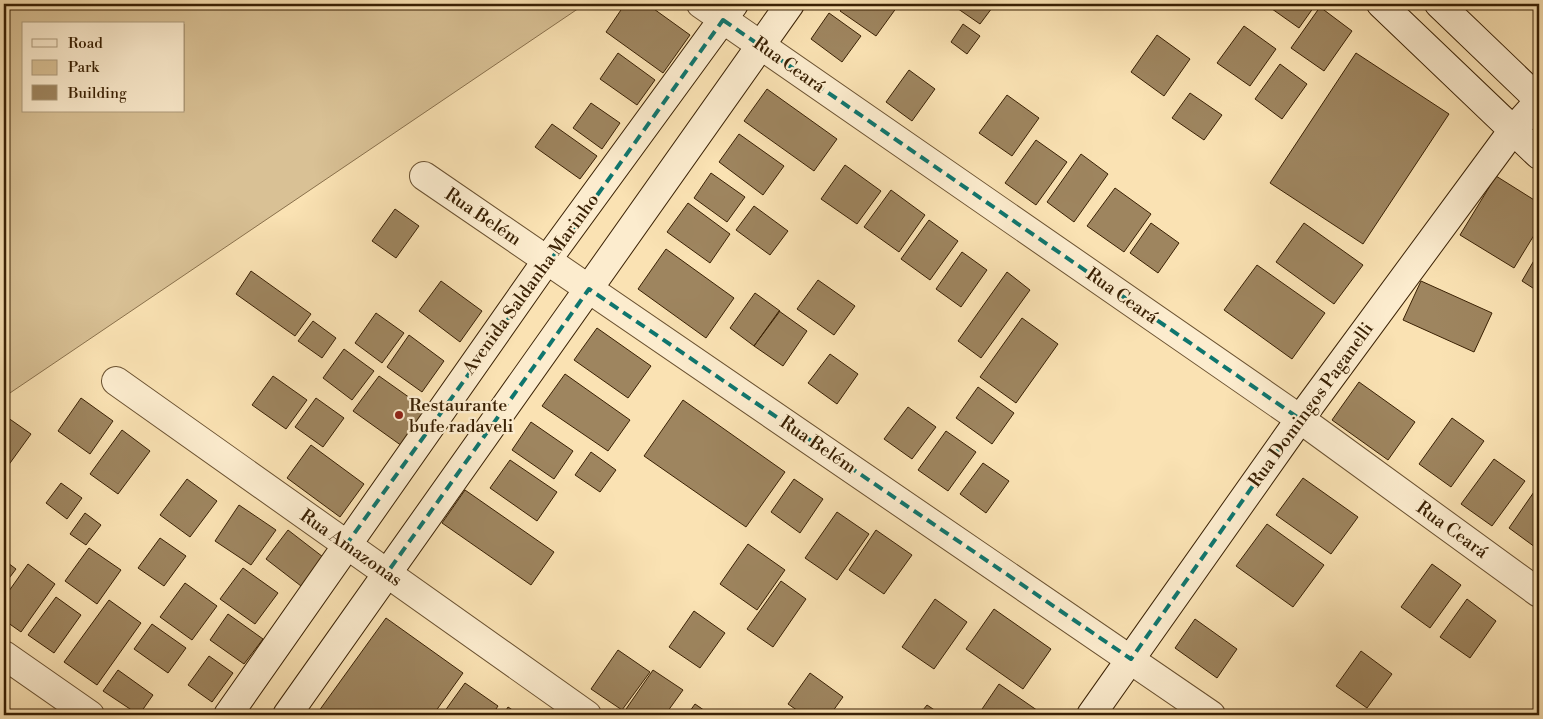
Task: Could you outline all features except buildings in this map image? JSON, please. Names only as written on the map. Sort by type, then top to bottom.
[{"type":"street","name":"Rua Ceará","points":[[701,4],[728,12],[761,46],[1300,419],[1539,593]]},
{"type":"street","points":[[287,715],[790,4]]},
{"type":"street","points":[[1381,4],[1539,155]]},
{"type":"street","points":[[1439,4],[1539,100]]},
{"type":"street","name":"Avenida Saldanha Marinho","points":[[228,715],[547,260],[728,12]]},
{"type":"street","name":"Rua Domingos Paganelli","points":[[1091,715],[1300,419],[1513,130],[1539,100]]},
{"type":"street","name":"Rua Belém","points":[[424,176],[1211,715]]},
{"type":"street","name":"Rua Amazonas","points":[[116,381],[587,715]]},
{"type":"street","points":[[4,655],[90,715]]},
{"type":"highlighted area","points":[[723,20],[1300,419],[1131,659],[589,289],[387,573],[346,545]]},
{"type":"green space","points":[[4,4],[585,4],[4,397]]},
{"type":"place","name":"Restaurante bufe radaveli","points":[[399,415]]}]
